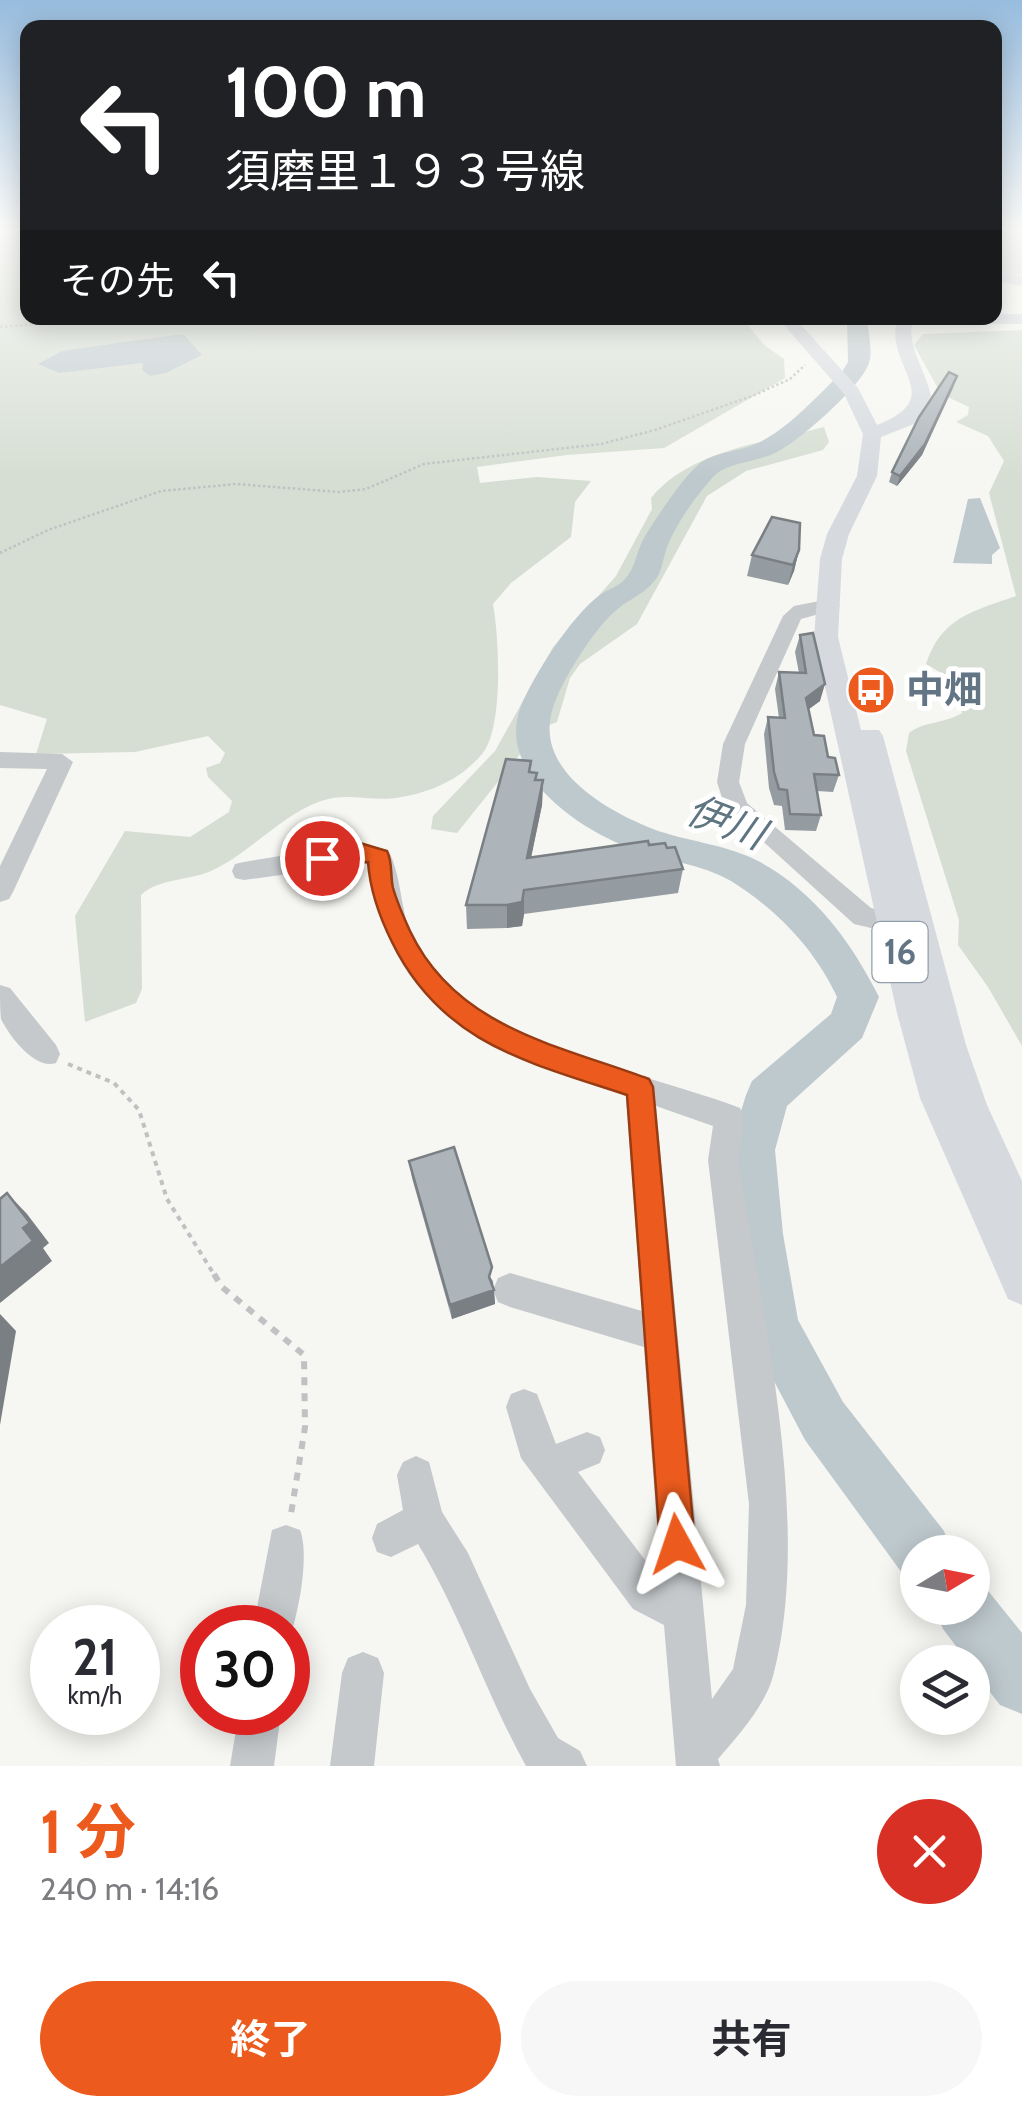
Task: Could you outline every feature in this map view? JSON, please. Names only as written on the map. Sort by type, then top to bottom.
[{"type":"main road","points":[[792,325],[852,392],[872,434],[908,420],[922,396],[918,372],[901,342],[904,325]]},
{"type":"main road","name":"16","points":[[872,434],[867,476],[838,534],[831,559],[826,637],[906,926],[960,1080],[1022,1221]]},
{"type":"main road","name":"16","points":[[906,926],[938,1098],[1022,1285]]},
{"type":"street","points":[[830,605],[801,610],[793,616],[734,744],[728,782],[737,807],[863,917],[906,926]]},
{"type":"street","points":[[0,760],[62,762],[0,892]]},
{"type":"street","points":[[244,870],[360,852],[379,856],[381,887],[397,928],[412,958],[454,1009],[521,1048],[729,1118],[722,1160],[768,1504],[766,1605],[752,1678],[696,1759]]},
{"type":"street","points":[[0,996],[46,1054]]},
{"type":"street","points":[[640,1087],[696,1759]]},
{"type":"street","points":[[510,1290],[660,1334]]},
{"type":"street","points":[[524,1407],[534,1445],[647,1595],[683,1614]]},
{"type":"street","points":[[549,1464],[587,1450]]},
{"type":"street","points":[[416,1475],[407,1528],[454,1567],[515,1704],[544,1753],[565,1766]]},
{"type":"street","points":[[277,1605],[286,1544]]},
{"type":"street","points":[[352,1766],[362,1673]]},
{"type":"street","points":[[252,1766],[257,1735]]},
{"type":"path","points":[[0,328],[35,325]]},
{"type":"path","points":[[0,553],[102,510],[162,491],[236,484],[339,492],[366,489],[424,464],[602,444],[752,396],[790,379],[796,369],[828,364]]},
{"type":"path","points":[[46,1054],[114,1084],[140,1110],[167,1199],[222,1287],[304,1355],[305,1426],[286,1544]]},
{"type":"shaded area","points":[[0,312],[20,312],[20,325],[748,325],[764,345],[784,359],[785,378],[664,448],[477,467],[480,483],[537,477],[591,481],[575,502],[571,537],[511,583],[493,604],[497,704],[489,742],[482,754],[454,778],[421,793],[387,799],[339,797],[321,801],[211,871],[148,889],[141,895],[142,989],[136,1003],[85,1022],[75,916],[125,831],[190,837],[229,812],[232,801],[208,777],[206,768],[220,763],[225,753],[208,736],[135,752],[36,754],[47,719],[0,705]],"holes":[[[174,335],[144,363],[59,373],[100,347]]]},
{"type":"shaded area","points":[[1022,330],[1022,1046],[958,945],[959,920],[906,751],[909,733],[962,713],[948,677],[926,664],[940,636],[961,618],[1016,596],[989,493],[1004,461],[988,436],[956,422],[968,415],[969,407],[941,394],[914,345],[923,334]]},
{"type":"shaded area","points":[[184,335],[202,355],[166,373],[150,376],[142,370],[143,363],[59,373],[38,364],[62,351]]},
{"type":"shaded area","points":[[824,427],[829,442],[823,450],[746,471],[707,496],[637,624],[580,664],[570,678],[557,722],[541,728],[457,833],[431,829],[433,816],[495,751],[553,647],[616,576],[652,509],[651,498],[667,482],[708,458]]},
{"type":"shaded area","points":[[980,498],[1000,548],[992,555],[992,564],[953,563],[968,499]]},
{"type":"building","points":[[949,372],[957,376],[925,444],[900,476],[892,472],[919,417]]},
{"type":"building","points":[[772,517],[800,523],[799,550],[793,565],[752,555]]},
{"type":"building","points":[[813,633],[825,684],[806,698],[814,735],[824,736],[828,757],[835,758],[839,775],[814,774],[821,815],[790,814],[787,790],[779,789],[774,772],[768,717],[785,718],[779,672],[806,673],[800,635]]},
{"type":"building","points":[[506,759],[531,761],[529,772],[537,773],[535,780],[543,780],[527,858],[648,841],[649,845],[665,843],[667,848],[675,847],[683,869],[524,890],[522,902],[507,905],[466,905]]},
{"type":"building","points":[[454,1147],[492,1267],[489,1277],[494,1290],[450,1305],[409,1161]]},
{"type":"building","points":[[7,1193],[30,1223],[23,1228],[33,1241],[0,1267],[0,1199]]},
{"type":"waterway","name":"伊川","points":[[857,325],[859,362],[850,376],[793,431],[768,448],[708,468],[655,542],[646,572],[631,590],[608,602],[577,638],[537,706],[532,730],[537,758],[555,782],[590,813],[640,838],[741,869],[791,904],[840,959],[858,997],[847,1025],[768,1095],[752,1150],[759,1234],[773,1327],[824,1421],[910,1535]]},
{"type":"waterway","name":"伊川","points":[[977,1625],[1022,1683]]},
{"type":"place","name":"中畑","points":[[871,690]]},
{"type":"route","points":[[322,858],[360,852],[379,856],[381,887],[397,928],[412,958],[454,1009],[521,1048],[640,1087],[677,1544]]}]
